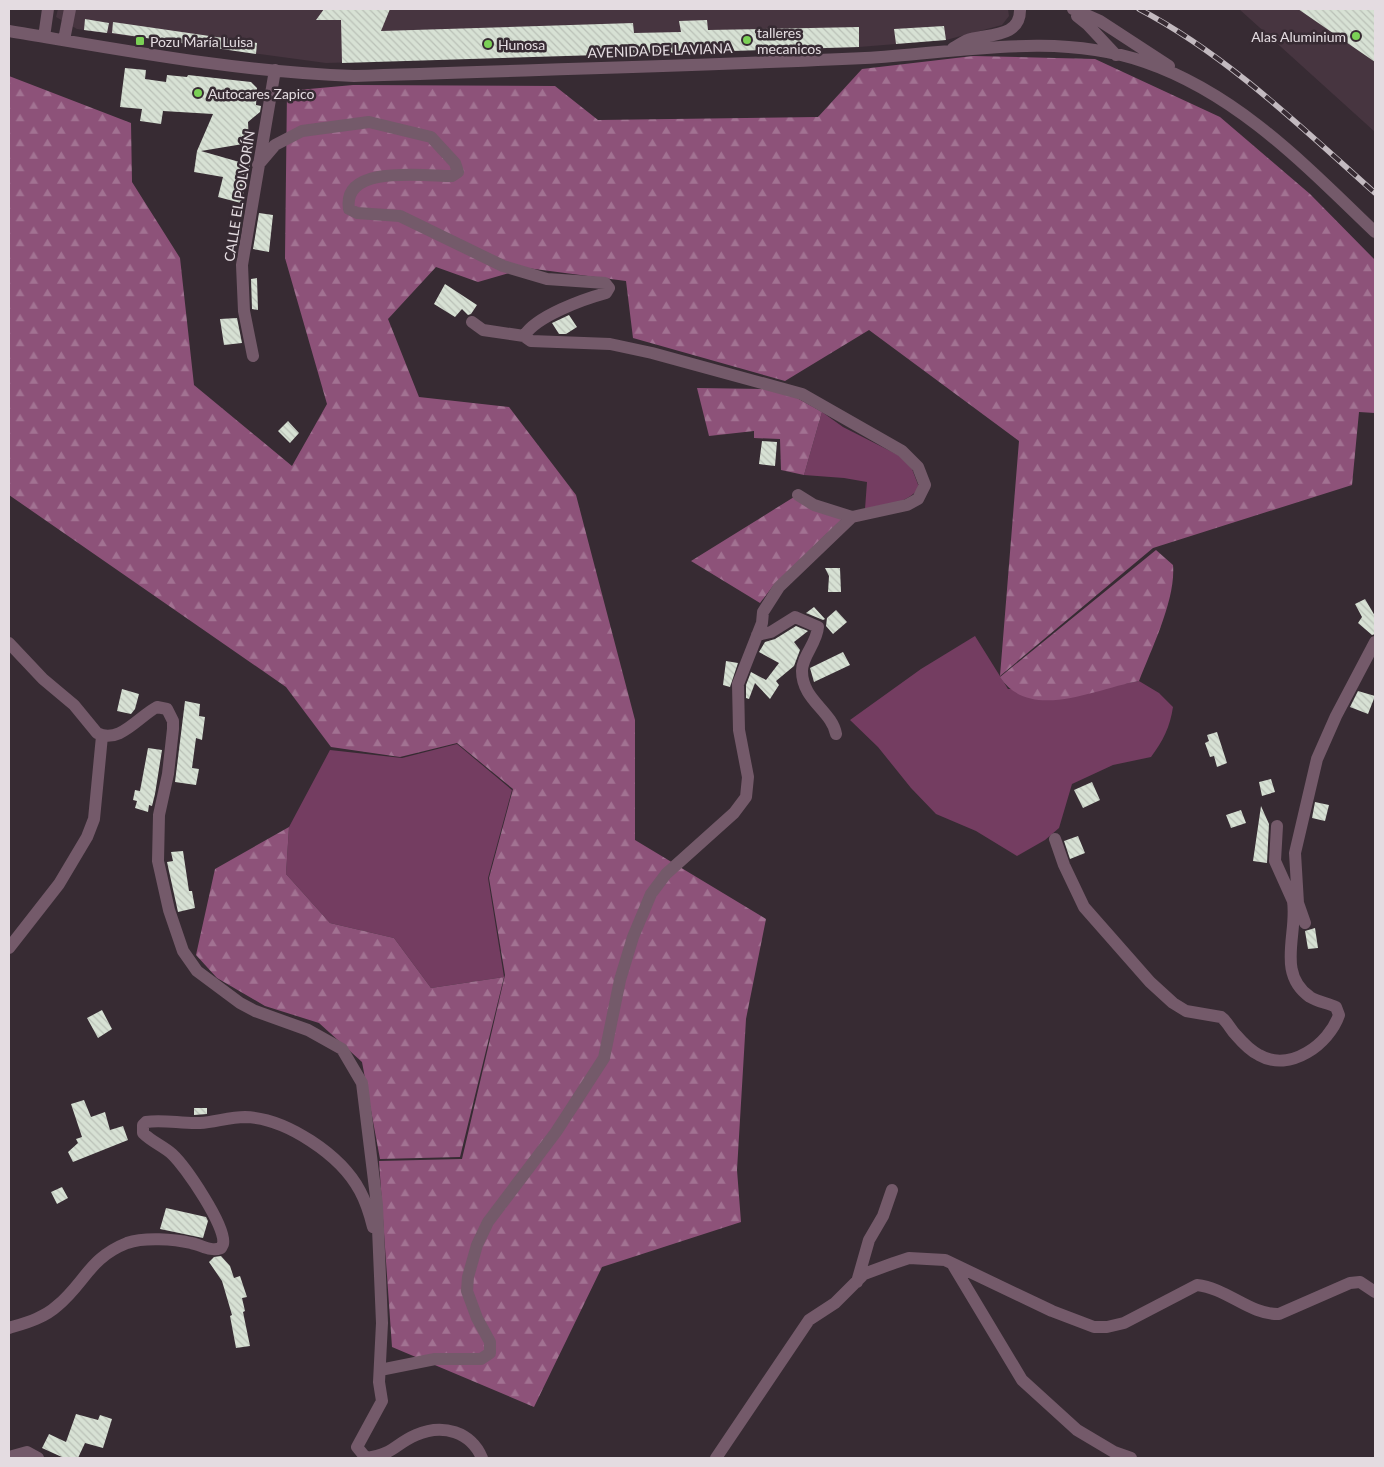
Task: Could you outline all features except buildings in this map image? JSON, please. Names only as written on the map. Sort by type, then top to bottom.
[{"type":"street","points":[[44,37],[48,9]]},
{"type":"street","points":[[64,40],[70,9]]},
{"type":"street","points":[[947,51],[970,39],[1008,32],[1016,24],[1020,15],[1020,9]]},
{"type":"street","points":[[1065,9],[1087,24],[1116,55]]},
{"type":"street","points":[[1073,9],[1100,21],[1190,80]]},
{"type":"street","name":"AVENIDA DE LAVIANA","points":[[9,31],[164,57],[275,70],[354,76],[866,58],[1016,46],[1051,46],[1116,55],[1143,62],[1190,80],[1235,108],[1293,153],[1375,232]]},
{"type":"street","name":"CALLE EL POLVORÍN","points":[[253,356],[244,311],[242,265],[275,70]]},
{"type":"street","points":[[258,165],[275,145],[302,132],[369,122],[431,137],[455,163],[458,172],[452,176],[373,176],[352,188],[347,200],[349,209],[357,214],[400,216],[503,266],[547,279],[605,283],[609,288],[606,293],[560,310],[527,330],[524,336]]},
{"type":"street","points":[[472,322],[483,330],[524,336],[531,341],[610,344],[644,351],[802,394],[902,451],[918,467],[925,486],[918,499],[907,505],[852,517],[814,505],[798,495]]},
{"type":"street","points":[[380,1370],[435,1359],[481,1359],[490,1354],[490,1342],[481,1326],[467,1291],[468,1277],[477,1245],[488,1222],[556,1132],[604,1058],[620,980],[633,936],[651,894],[666,874],[734,813],[746,797],[748,777],[739,730],[738,684],[757,634],[763,612],[779,586],[852,517]]},
{"type":"street","points":[[757,634],[771,632],[795,617],[818,628],[802,673],[811,698],[832,723],[836,734]]},
{"type":"street","points":[[1055,839],[1064,865],[1084,907],[1150,982],[1168,999],[1186,1011],[1221,1017],[1254,1051],[1270,1059],[1284,1060],[1302,1056],[1330,1031],[1339,1015],[1336,1007],[1308,996],[1292,972],[1290,946],[1296,902],[1296,853],[1317,759],[1348,691],[1375,642]]},
{"type":"street","points":[[9,643],[43,679],[74,705],[98,734],[102,736],[113,737],[119,735],[157,707],[167,709],[170,714],[173,721],[172,746],[159,815],[160,874],[174,930],[190,962],[212,984],[255,1011],[327,1038],[347,1054],[364,1091],[369,1153],[377,1205],[382,1323],[380,1370],[382,1402],[357,1448],[367,1458],[382,1456],[393,1451],[409,1438],[434,1430],[466,1436],[476,1446],[482,1458]]},
{"type":"street","points":[[9,948],[59,884],[88,837],[94,819],[102,736]]},
{"type":"street","points":[[1277,826],[1276,866],[1296,902],[1305,923]]},
{"type":"street","points":[[9,1328],[43,1316],[57,1306],[71,1293],[94,1263],[104,1254],[124,1244],[141,1239],[192,1243],[216,1250],[223,1244],[222,1232],[184,1166],[172,1154],[143,1133],[143,1125],[146,1122],[199,1123],[247,1117],[268,1121],[297,1133],[331,1156],[353,1181],[367,1209],[378,1247]]},
{"type":"street","points":[[857,1282],[869,1240],[883,1216],[892,1190]]},
{"type":"street","points":[[716,1458],[809,1320],[835,1303],[864,1274],[909,1258],[945,1260],[1052,1311],[1094,1326],[1107,1328],[1124,1323],[1197,1285],[1225,1292],[1270,1314],[1279,1314],[1350,1283],[1360,1282],[1375,1292]]},
{"type":"street","points":[[953,1265],[1022,1380],[1077,1430],[1114,1452],[1131,1458]]},
{"type":"street","points":[[9,1457],[27,1452],[38,1458]]},
{"type":"shaded area","points":[[58,9],[1008,9],[1009,16],[1002,25],[946,40],[859,47],[326,63],[77,29],[56,17]]},
{"type":"shaded area","points":[[1239,9],[1375,9],[1375,132]]},
{"type":"shaded area","points":[[822,412],[843,427],[902,457],[912,469],[919,487],[915,493],[895,503],[865,509],[867,482],[804,475]]},
{"type":"shaded area","points":[[975,636],[1008,689],[1123,684],[1139,681],[1159,693],[1173,707],[1165,734],[1151,757],[1113,765],[1072,784],[1059,828],[1045,840],[1017,856],[976,831],[936,814],[911,788],[878,747],[850,720],[921,669]]},
{"type":"shaded area","points":[[457,744],[512,790],[488,878],[504,977],[431,988],[394,938],[330,923],[286,874],[289,827],[330,750],[402,758]]},
{"type":"green space","points":[[973,56],[1095,59],[1220,117],[1310,194],[1375,260],[1375,413],[1359,412],[1352,485],[1153,548],[1000,676],[1019,441],[869,330],[785,381],[633,338],[626,281],[527,268],[478,282],[436,267],[388,319],[419,397],[509,407],[576,495],[635,720],[635,840],[766,919],[746,1019],[737,1170],[741,1222],[602,1267],[534,1407],[392,1347],[379,1161],[462,1159],[505,975],[489,878],[513,789],[457,743],[400,757],[331,747],[286,687],[9,495],[9,76],[131,123],[132,182],[180,258],[194,385],[292,466],[327,404],[285,258],[287,91],[353,85],[555,86],[598,120],[818,117],[862,69]]},
{"type":"green space","points":[[697,388],[766,389],[797,398],[822,412],[804,475],[781,470],[780,439],[754,438],[754,431],[709,436]]},
{"type":"green space","points":[[794,497],[843,518],[773,586],[760,603],[691,561]]},
{"type":"green space","points":[[1156,550],[1173,565],[1173,578],[1167,608],[1139,681],[1065,699],[1046,700],[1028,698],[1013,691],[1000,677]]},
{"type":"green space","points":[[289,827],[286,874],[330,923],[394,938],[431,988],[504,977],[460,1157],[380,1159],[362,1062],[319,1023],[265,1006],[217,978],[196,955],[215,869]]},
{"type":"railway","points":[[1139,9],[1171,27],[1233,70],[1291,118],[1375,193]]},
{"type":"place","name":"Alas Aluminium","points":[[1356,36]]},
{"type":"place","name":"talleres mecanicos","points":[[747,40]]},
{"type":"place","name":"Pozu María Luisa","points":[[140,41]]},
{"type":"place","name":"Hunosa","points":[[488,44]]},
{"type":"place","name":"Autocares Zapico","points":[[198,93]]}]
